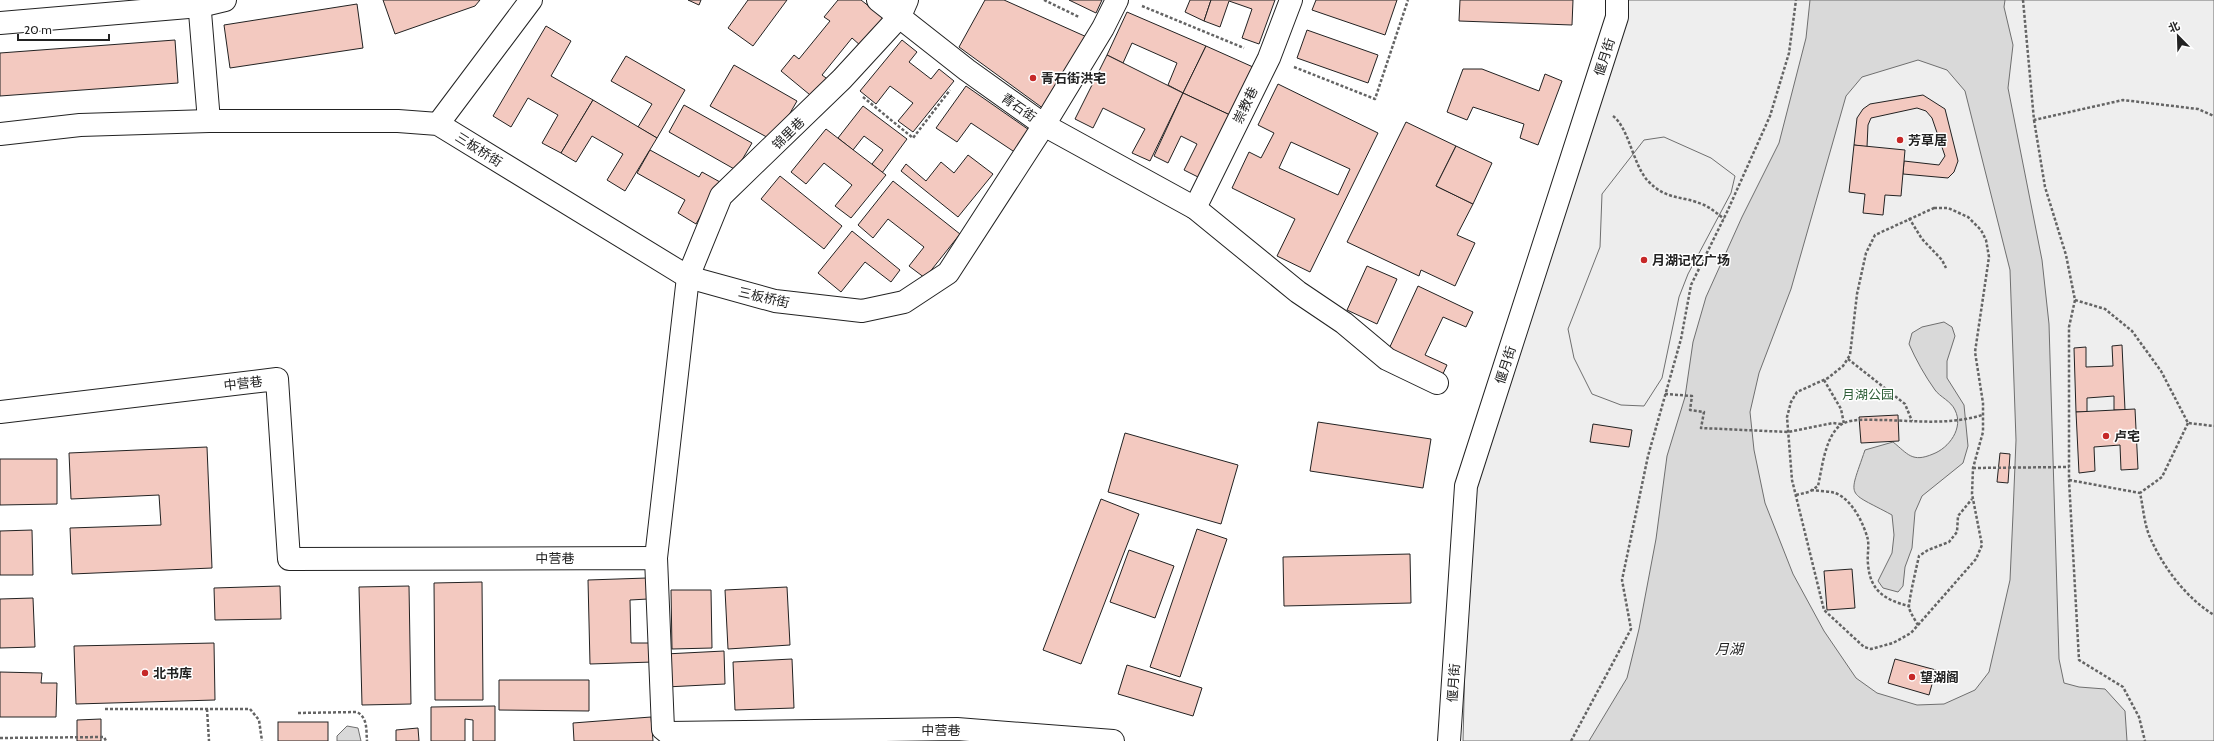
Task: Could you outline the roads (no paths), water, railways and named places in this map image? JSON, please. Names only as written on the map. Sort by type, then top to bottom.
[{"type":"street","points":[[0,23],[225,0]]},
{"type":"street","points":[[0,134],[80,125],[210,121],[398,121],[438,124],[531,0]]},
{"type":"street","name":"青石街","points":[[878,0],[904,8],[967,70],[1044,125],[1103,28],[1117,0]]},
{"type":"street","name":"崇教巷","points":[[1195,208],[1269,58],[1291,0]]},
{"type":"street","name":"偃月街","points":[[1449,741],[1466,486],[1617,17],[1617,0]]},
{"type":"street","points":[[200,3],[210,121]]},
{"type":"street","name":"锦里巷","points":[[656,558],[688,277],[721,196],[842,79],[904,8]]},
{"type":"street","name":"三板桥街","points":[[438,124],[688,277],[775,301],[862,311],[904,302],[948,273],[1044,125]]},
{"type":"street","points":[[1044,125],[1195,208],[1298,292],[1344,323],[1387,359],[1437,383]]},
{"type":"street","name":"中营巷","points":[[0,412],[277,379],[289,559],[656,558],[663,729],[668,733],[957,729],[1113,741]]},
{"type":"water","name":"月湖","points":[[1810,0],[2005,0],[2004,7],[2013,45],[2008,88],[2042,260],[2049,324],[2059,659],[2064,683],[2079,687],[2105,689],[2125,711],[2127,741],[1589,741],[1627,678],[1639,629],[1656,539],[1667,456],[1685,397],[1693,342],[1706,297],[1742,217],[1779,143],[1806,38]],"holes":[[[1918,60],[1947,70],[1965,91],[2010,270],[2016,440],[2010,580],[1989,672],[1975,690],[1944,704],[1917,705],[1877,693],[1856,678],[1824,631],[1793,574],[1765,503],[1754,450],[1750,412],[1759,373],[1791,289],[1846,96],[1862,77]]]},
{"type":"water","points":[[1944,322],[1952,327],[1955,336],[1947,361],[1947,378],[1964,405],[1968,446],[1963,463],[1922,496],[1915,512],[1912,548],[1905,567],[1903,586],[1898,592],[1883,588],[1878,581],[1892,553],[1894,535],[1892,515],[1859,497],[1855,492],[1854,486],[1865,450],[1893,442],[1911,456],[1920,458],[1939,451],[1953,436],[1958,424],[1955,410],[1951,404],[1935,390],[1921,368],[1909,344],[1912,333],[1922,327]]},
{"type":"water","points":[[347,726],[358,728],[361,741],[337,741],[337,736]]},
{"type":"place","name":"青石街洪宅","points":[[1033,78]]},
{"type":"place","name":"芳草居","points":[[1900,140]]},
{"type":"place","name":"月湖记忆广场","points":[[1644,260]]},
{"type":"place","name":"卢宅","points":[[2106,436]]},
{"type":"place","name":"北书库","points":[[145,673]]},
{"type":"place","name":"望湖阁","points":[[1912,677]]},
{"type":"park label","name":"月湖公园","points":[[1868,394]]}]
